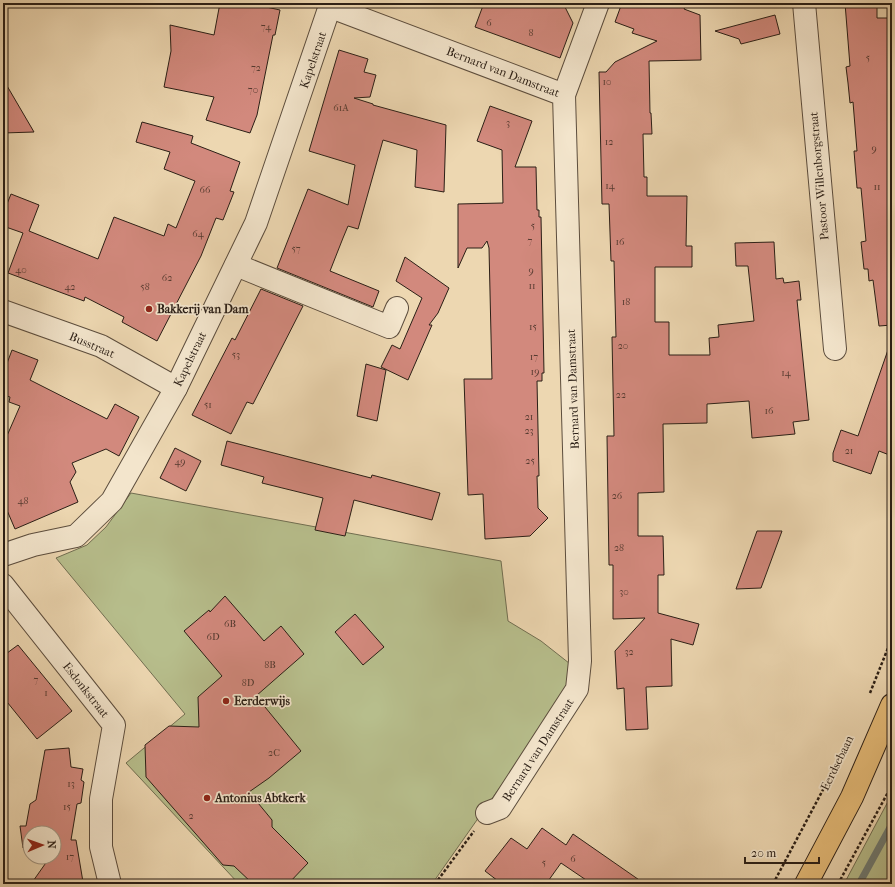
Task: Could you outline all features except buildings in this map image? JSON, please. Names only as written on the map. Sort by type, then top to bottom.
[{"type":"main road","points":[[806,884],[852,797],[892,705]]},
{"type":"street","points":[[564,95],[598,3]]},
{"type":"street","name":"Pastoor Willenborgstraat","points":[[804,3],[835,348]]},
{"type":"street","name":"Bernard van Damstraat","points":[[331,5],[564,95],[580,668],[577,689],[573,696],[500,808],[488,813]]},
{"type":"street","name":"Kapelstraat","points":[[3,555],[33,545],[76,536],[112,501],[176,388],[256,223],[331,5]]},
{"type":"street","points":[[236,265],[389,327],[397,308]]},
{"type":"street","name":"Busstraat","points":[[3,311],[101,346],[176,388]]},
{"type":"street","name":"Esdonkstraat","points":[[3,586],[114,725],[101,799],[101,847],[110,884]]},
{"type":"path","points":[[867,698],[892,638]]},
{"type":"path","name":"Eerdsebaan","points":[[772,884],[846,747]]},
{"type":"path","points":[[838,884],[892,785]]},
{"type":"path","points":[[435,884],[488,813]]},
{"type":"green space","points":[[131,493],[501,561],[508,621],[541,641],[574,667],[571,686],[432,884],[239,884],[126,763],[185,714],[56,558],[87,545],[106,527]]},
{"type":"green space","points":[[892,794],[892,884],[844,884]]},
{"type":"waterway","points":[[859,884],[892,824]]},
{"type":"place","name":"Bakkerij van Dam","points":[[149,309]]},
{"type":"place","name":"Eerderwijs","points":[[226,701]]},
{"type":"place","name":"Antonius Abtkerk","points":[[207,798]]}]
